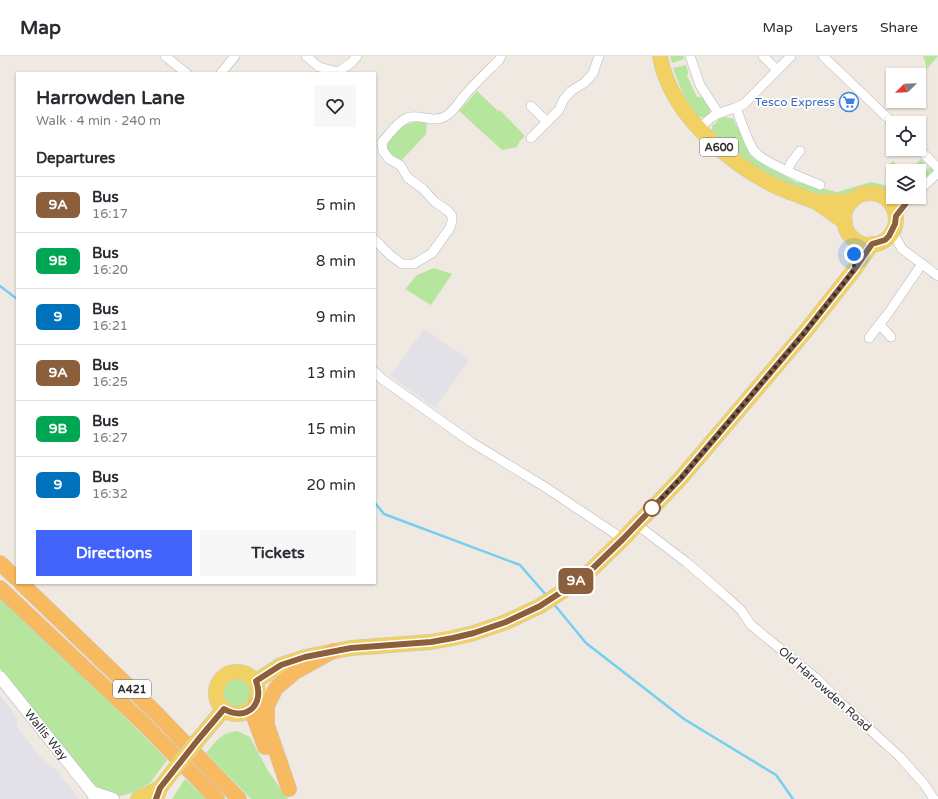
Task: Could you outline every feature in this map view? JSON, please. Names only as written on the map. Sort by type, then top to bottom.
[{"type":"highway","points":[[0,563],[16,578]]},
{"type":"highway","name":"A421","points":[[22,584],[155,712],[239,799]]},
{"type":"highway","name":"A421","points":[[0,588],[143,724],[217,799]]},
{"type":"highway","points":[[293,794],[267,725],[267,706],[276,688],[295,672],[333,651]]},
{"type":"highway","points":[[255,704],[254,717],[258,730],[271,760],[293,794]]},
{"type":"main road","name":"A600","points":[[660,56],[670,88],[683,109],[700,129],[726,155],[761,179],[785,191],[815,201],[852,201]]},
{"type":"main road","points":[[886,199],[875,193],[866,193],[858,196],[847,207],[845,214],[846,228],[854,238],[862,243],[872,244],[885,240],[895,222],[894,208],[891,204]]},
{"type":"main road","name":"A600","points":[[815,201],[845,222]]},
{"type":"main road","points":[[854,238],[854,270]]},
{"type":"main road","points":[[256,681],[281,665],[305,657],[351,648],[431,642],[460,636],[506,622],[540,606],[560,593],[588,573],[623,539],[681,478],[805,332],[854,270],[872,244]]},
{"type":"main road","points":[[237,671],[244,672],[256,681],[259,693],[251,710],[244,713],[230,713],[219,704],[216,697],[216,689],[218,682],[223,676],[237,671]]},
{"type":"main road","points":[[138,799],[158,794],[173,771],[224,709]]},
{"type":"street","points":[[165,56],[185,72]]},
{"type":"street","points":[[222,72],[235,56]]},
{"type":"street","points":[[306,56],[319,67],[338,72],[351,63],[357,56]]},
{"type":"street","points":[[376,241],[390,255],[402,264],[414,264],[432,253],[450,228],[452,216],[448,211],[435,202],[422,188],[408,178],[400,164],[388,159],[383,151],[382,142],[400,122],[408,117],[433,119],[445,117],[499,60],[501,56]]},
{"type":"street","points":[[531,138],[559,110],[564,99],[571,90],[589,78],[593,73],[599,56]]},
{"type":"street","points":[[690,56],[700,85],[718,113]]},
{"type":"street","points":[[763,56],[777,70]]},
{"type":"street","points":[[700,129],[718,113],[744,104],[791,56]]},
{"type":"street","points":[[823,56],[886,116]]},
{"type":"street","points":[[531,106],[547,122]]},
{"type":"street","points":[[736,108],[753,149],[758,155],[787,171],[820,185]]},
{"type":"street","points":[[787,171],[792,161],[800,151]]},
{"type":"street","points":[[926,156],[938,168]]},
{"type":"street","points":[[926,184],[938,173]]},
{"type":"street","points":[[907,204],[895,222],[896,238],[902,249],[938,276]]},
{"type":"street","points":[[869,338],[880,325],[922,264]]},
{"type":"street","points":[[880,325],[892,337]]},
{"type":"street","points":[[376,373],[382,379],[471,442],[545,487],[623,539]]},
{"type":"street","name":"Old Harrowden Road","points":[[636,524],[710,582],[741,610],[751,625],[811,673],[841,703],[900,757],[924,784],[934,799]]},
{"type":"street","name":"Wallis Way","points":[[0,678],[93,796],[114,799]]},
{"type":"shaded area","points":[[424,329],[469,360],[435,408],[390,376]]},
{"type":"shaded area","points":[[0,695],[17,717],[17,727],[38,754],[59,773],[79,799],[0,799]]},
{"type":"green space","points":[[670,56],[684,56],[684,59],[672,63]]},
{"type":"green space","points":[[923,56],[938,56],[926,70]]},
{"type":"green space","points":[[686,65],[688,72],[687,76],[697,97],[703,97],[710,108],[711,111],[709,115],[705,117],[698,116],[690,107],[683,94],[673,68]]},
{"type":"green space","points":[[477,91],[498,111],[500,110],[525,136],[517,147],[502,150],[459,111]]},
{"type":"green space","points":[[725,117],[734,119],[736,126],[739,125],[746,139],[744,142],[750,155],[796,182],[837,192],[871,182],[886,185],[886,191],[871,188],[859,190],[852,194],[827,196],[781,184],[749,168],[711,131],[713,124],[715,124],[719,119]]},
{"type":"green space","points":[[416,122],[427,122],[426,134],[402,160],[394,156],[390,153],[387,146],[392,137],[402,127]]},
{"type":"green space","points":[[921,159],[926,164],[916,164]]},
{"type":"green space","points":[[932,165],[933,172],[926,179],[926,171]]},
{"type":"green space","points":[[434,268],[452,274],[431,305],[405,289],[417,275]]},
{"type":"green space","points":[[0,596],[167,760],[150,783],[134,792],[117,797],[97,788],[0,668]]},
{"type":"green space","points":[[236,678],[242,679],[250,687],[250,699],[242,707],[236,708],[230,707],[222,699],[221,693],[222,687],[230,679]]},
{"type":"green space","points":[[237,731],[250,737],[268,771],[288,799],[251,799],[206,753],[216,741],[223,736]]},
{"type":"green space","points":[[185,779],[206,799],[172,799]]},
{"type":"waterway","points":[[0,286],[16,298]]},
{"type":"waterway","points":[[376,504],[384,514],[520,565],[547,596]]},
{"type":"waterway","points":[[553,603],[586,643],[684,719],[776,775],[793,799]]},
{"type":"bus line","name":"9A","points":[[156,799],[160,788],[224,709],[230,713],[237,714],[251,710],[258,699],[259,693],[256,681],[281,665],[305,657],[351,648],[431,642],[474,633],[506,622],[540,606],[588,573],[623,539],[681,478],[805,332],[854,270],[872,244],[885,240],[889,236],[894,229],[896,216],[905,204]]},
{"type":"place","name":"Tesco Express","points":[[849,102]]},
{"type":"route","points":[[652,508],[681,478],[805,332],[854,270],[854,254]]}]
